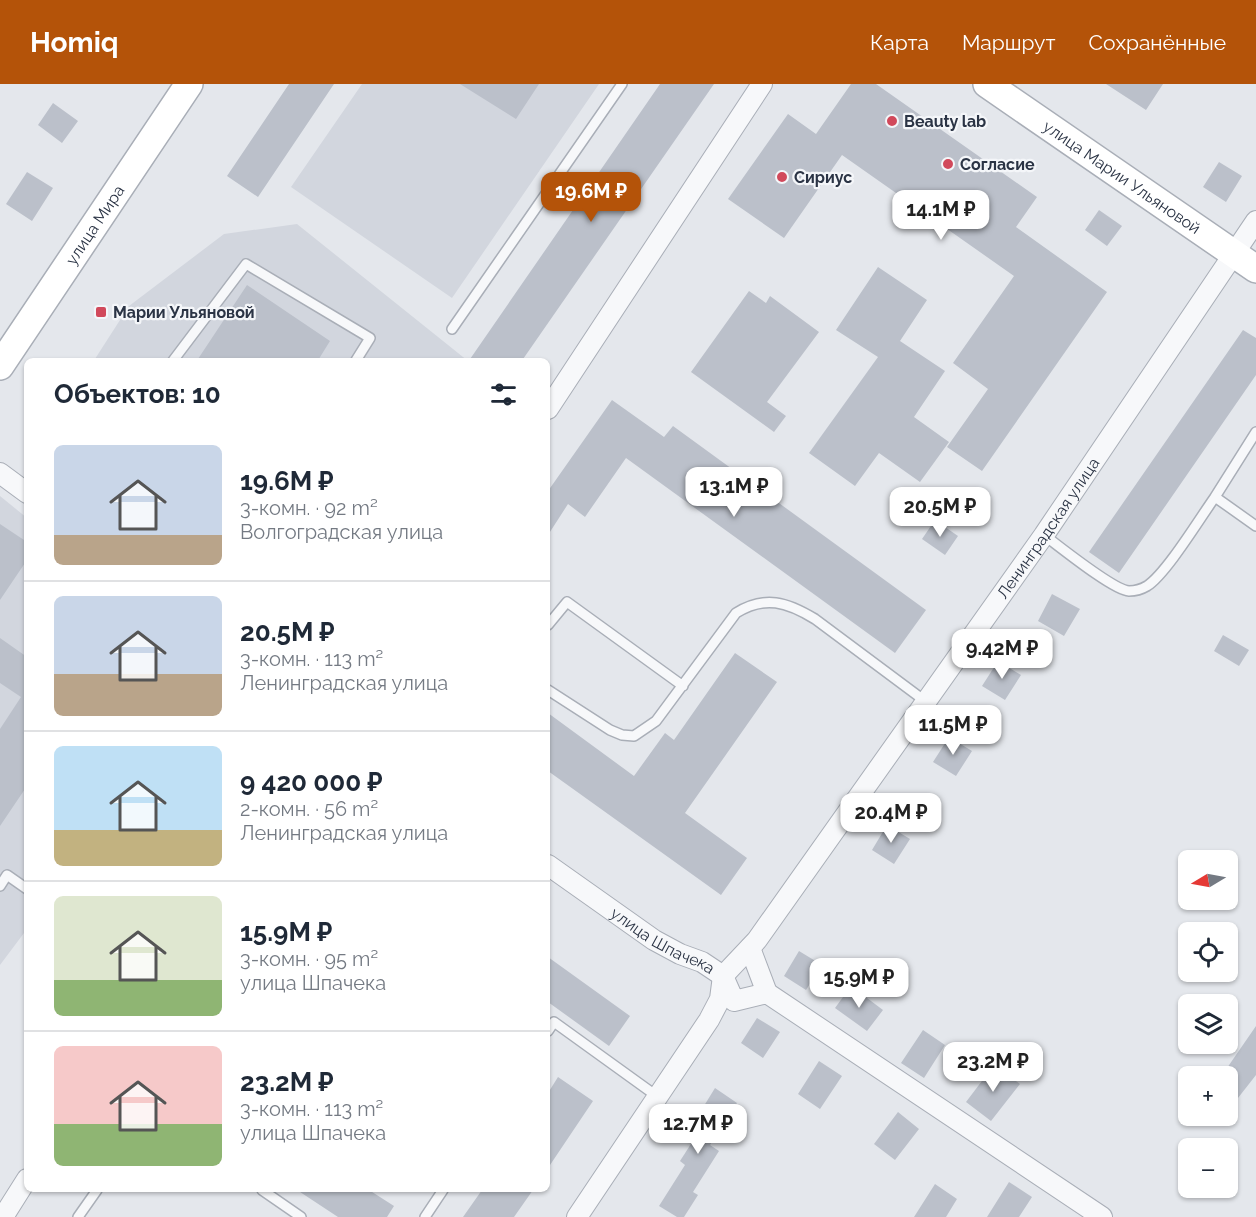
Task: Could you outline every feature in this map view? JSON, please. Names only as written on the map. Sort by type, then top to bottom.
[{"type":"main road","name":"улица Мира","points":[[0,366],[189,84]]},
{"type":"main road","name":"улица Марии Ульяновой","points":[[987,84],[1256,269]]},
{"type":"street","points":[[550,406],[759,85]]},
{"type":"street","name":"Ленинградская улица","points":[[723,976],[757,940],[1044,535],[1256,221]]},
{"type":"street","points":[[0,474],[24,491]]},
{"type":"street","name":"улица Шпачека","points":[[550,866],[654,940],[680,954],[702,962],[723,976],[734,1001],[767,993]]},
{"type":"street","points":[[750,948],[767,993],[1102,1217]]},
{"type":"street","points":[[577,1217],[715,1009],[720,999],[723,976]]},
{"type":"street","points":[[3,1217],[24,1184]]},
{"type":"lane","points":[[452,329],[621,84]]},
{"type":"lane","points":[[175,358],[246,264],[370,338],[358,358]]},
{"type":"lane","points":[[1044,535],[1096,573],[1127,591],[1138,590],[1148,585],[1164,568],[1215,497],[1256,432]]},
{"type":"lane","points":[[1215,497],[1256,526]]},
{"type":"lane","points":[[550,623],[567,602],[683,686]]},
{"type":"lane","points":[[550,691],[610,730],[622,735],[634,736],[656,721],[736,613],[749,605],[764,602],[798,609],[815,619],[925,701]]},
{"type":"lane","points":[[0,886],[7,875],[24,887]]},
{"type":"lane","points":[[551,1020],[658,1097]]},
{"type":"lane","points":[[78,1217],[96,1192]]},
{"type":"lane","points":[[265,1192],[301,1217]]},
{"type":"lane","points":[[425,1217],[442,1192]]},
{"type":"shaded area","points":[[362,84],[599,84],[452,298],[291,187]]},
{"type":"shaded area","points":[[297,224],[464,358],[96,358],[129,306],[224,234]]},
{"type":"shaded area","points":[[0,496],[24,516],[24,933],[0,965]]},
{"type":"building","points":[[289,84],[334,84],[258,197],[227,176]]},
{"type":"building","points":[[460,84],[539,84],[516,119]]},
{"type":"building","points":[[660,84],[714,84],[524,358],[471,358]]},
{"type":"building","points":[[851,84],[876,84],[1037,197],[1016,227],[1107,292],[982,471],[947,447],[988,389],[953,363],[1014,276],[842,155],[784,238],[728,199],[788,114],[816,134]]},
{"type":"building","points":[[1106,84],[1163,84],[1146,110]]},
{"type":"building","points":[[53,103],[78,121],[62,143],[38,125]]},
{"type":"building","points":[[1219,162],[1242,176],[1226,202],[1203,187]]},
{"type":"building","points":[[27,172],[53,188],[32,221],[6,204]]},
{"type":"building","points":[[1099,210],[1122,226],[1107,246],[1085,230]]},
{"type":"building","points":[[878,267],[927,300],[900,341],[945,371],[914,417],[949,442],[920,482],[879,453],[855,486],[809,453],[878,357],[836,330]]},
{"type":"building","points":[[247,285],[330,341],[319,358],[199,358]]},
{"type":"building","points":[[749,291],[766,303],[770,296],[819,332],[767,402],[786,416],[774,432],[691,372]]},
{"type":"building","points":[[1243,330],[1256,338],[1256,375],[1119,573],[1089,552]]},
{"type":"building","points":[[612,400],[664,437],[673,426],[926,610],[895,653],[626,458],[585,517],[568,504],[550,532],[550,488]]},
{"type":"building","points":[[935,520],[958,536],[945,555],[922,539]]},
{"type":"building","points":[[0,524],[24,540],[24,564],[0,600]]},
{"type":"building","points":[[1052,594],[1080,609],[1064,636],[1038,621]]},
{"type":"building","points":[[1223,635],[1249,650],[1239,666],[1214,651]]},
{"type":"building","points":[[0,638],[24,655],[24,790],[0,826],[0,729],[21,697],[0,683]]},
{"type":"building","points":[[735,653],[777,682],[685,813],[747,858],[721,895],[550,772],[550,714],[634,776],[665,733],[674,740]]},
{"type":"building","points":[[998,661],[1021,675],[1005,700],[982,686]]},
{"type":"building","points":[[949,737],[972,751],[956,776],[933,762]]},
{"type":"building","points":[[887,825],[910,839],[894,864],[872,850]]},
{"type":"building","points":[[799,951],[822,965],[806,990],[784,976]]},
{"type":"building","points":[[550,958],[630,1016],[609,1046],[550,1003]]},
{"type":"building","points":[[851,986],[883,1010],[867,1031],[835,1008]]},
{"type":"building","points":[[757,1018],[780,1032],[763,1058],[741,1043]]},
{"type":"building","points":[[1256,1026],[1256,1075],[1238,1098],[1238,1066],[1228,1066]]},
{"type":"building","points":[[923,1030],[945,1045],[924,1078],[901,1063]]},
{"type":"building","points":[[819,1061],[842,1076],[820,1109],[798,1094]]},
{"type":"building","points":[[994,1065],[1020,1084],[991,1121],[966,1102]]},
{"type":"building","points":[[558,1077],[593,1101],[550,1165],[550,1090]]},
{"type":"building","points":[[715,1088],[737,1103],[710,1145],[719,1151],[693,1192],[698,1195],[684,1217],[677,1217],[659,1206],[685,1165],[680,1161],[707,1119],[699,1114]]},
{"type":"building","points":[[898,1112],[919,1129],[895,1160],[874,1144]]},
{"type":"building","points":[[1009,1182],[1032,1197],[1019,1217],[987,1217]]},
{"type":"building","points":[[935,1184],[957,1199],[946,1217],[914,1217]]},
{"type":"building","points":[[300,1192],[372,1192],[394,1206],[387,1217],[338,1217]]},
{"type":"building","points":[[481,1192],[532,1192],[514,1217],[463,1217]]},
{"type":"place","name":"Beauty lab","points":[[892,121]]},
{"type":"place","name":"Согласие","points":[[948,164]]},
{"type":"place","name":"Сириус","points":[[782,177]]},
{"type":"place","name":"Марии Ульяновой","points":[[101,312]]}]
